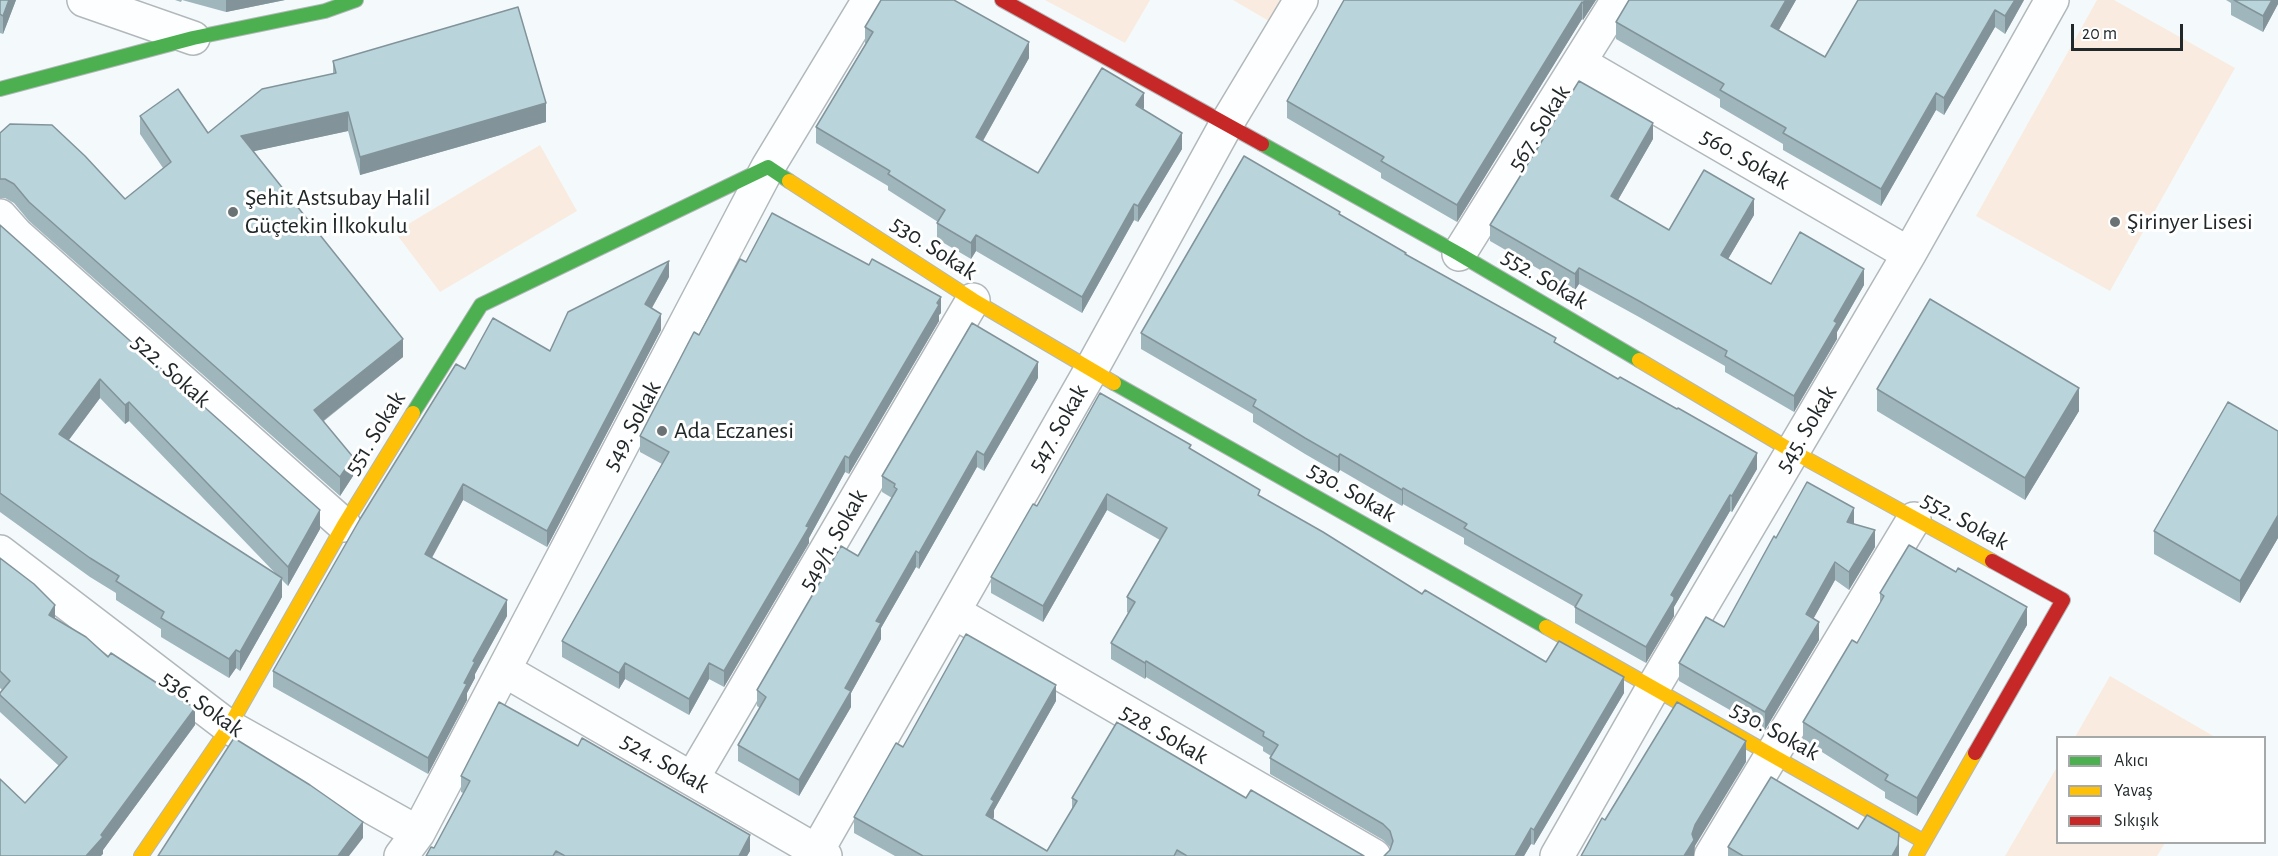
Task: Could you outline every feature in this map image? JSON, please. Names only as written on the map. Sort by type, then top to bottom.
[{"type":"street","points":[[84,0],[193,38]]},
{"type":"street","points":[[0,89],[193,38],[356,0]]},
{"type":"street","name":"549. Sokak","points":[[410,845],[768,167],[869,0]]},
{"type":"street","name":"552. Sokak","points":[[1002,0],[1459,254],[1792,451],[2063,600],[1923,841]]},
{"type":"street","name":"547. Sokak","points":[[819,854],[1227,123],[1300,0]]},
{"type":"street","name":"567. Sokak","points":[[1459,254],[1618,0]]},
{"type":"street","name":"545. Sokak","points":[[1557,856],[1653,688],[1909,254],[2052,0]]},
{"type":"street","name":"560. Sokak","points":[[1580,63],[1909,254]]},
{"type":"street","name":"530. Sokak","points":[[768,167],[973,300],[1091,370],[1923,841]]},
{"type":"street","name":"551. Sokak","points":[[141,856],[229,727],[344,525],[481,305],[768,167]]},
{"type":"street","name":"522. Sokak","points":[[5,233],[344,525]]},
{"type":"street","name":"549/1. Sokak","points":[[692,779],[973,300]]},
{"type":"street","points":[[1711,856],[1914,519]]},
{"type":"street","name":"536. Sokak","points":[[0,552],[229,727],[410,845]]},
{"type":"street","name":"528. Sokak","points":[[954,612],[1374,856]]},
{"type":"street","name":"524. Sokak","points":[[504,670],[819,854]]},
{"type":"street","points":[[1916,856],[1923,841]]},
{"type":"shaded area","points":[[1045,0],[1150,0],[1125,43]]},
{"type":"shaded area","points":[[1233,0],[1288,0],[1274,24]]},
{"type":"shaded area","points":[[2097,0],[2114,0],[2235,68],[2110,291],[1976,216]]},
{"type":"shaded area","points":[[540,145],[577,211],[440,292],[395,232]]},
{"type":"shaded area","points":[[2110,676],[2213,736],[2076,736]]},
{"type":"shaded area","points":[[2056,769],[2056,844],[2164,844],[2157,856],[2005,856]]},
{"type":"building","points":[[0,0],[9,0],[3,16],[0,14]]},
{"type":"building","points":[[881,0],[954,0],[1029,42],[976,137],[1038,173],[1102,68],[1144,93],[1136,105],[1182,133],[1138,206],[1134,204],[1082,297],[976,235],[971,243],[937,223],[945,210],[888,174],[890,171],[816,127],[873,32],[865,27]]},
{"type":"building","points":[[1344,0],[1585,0],[1457,205],[1381,161],[1384,157],[1287,101]]},
{"type":"building","points":[[1629,0],[1786,0],[1771,26],[1825,57],[1858,0],[2015,0],[2005,16],[1995,10],[1944,98],[1936,93],[1881,189],[1783,133],[1786,128],[1720,90],[1724,84],[1616,22]]},
{"type":"building","points":[[2234,0],[2272,0],[2263,16]]},
{"type":"building","points":[[518,7],[546,103],[360,157],[348,112],[241,136],[403,339],[314,410],[353,457],[340,477],[29,202],[14,184],[0,179],[0,133],[10,124],[52,125],[125,199],[171,162],[140,116],[178,89],[208,133],[262,89],[336,73],[333,61]]},
{"type":"building","points":[[1579,81],[1653,123],[1611,196],[1669,230],[1704,170],[1754,199],[1721,255],[1771,284],[1800,232],[1864,269],[1834,321],[1837,323],[1794,396],[1725,356],[1727,351],[1639,301],[1579,268],[1575,274],[1490,225]]},
{"type":"building","points":[[1244,156],[1340,212],[1339,214],[1405,254],[1556,338],[1554,342],[1757,453],[1671,595],[1674,600],[1646,647],[1575,607],[1582,595],[1464,528],[1467,524],[1340,454],[1338,457],[1305,438],[1253,406],[1256,400],[1141,333]]},
{"type":"building","points":[[772,213],[869,265],[872,259],[941,297],[937,303],[939,305],[849,458],[845,456],[806,526],[809,527],[724,671],[709,663],[689,699],[625,663],[619,673],[562,641],[669,452],[640,436],[694,332],[699,335],[740,259],[746,262]]},
{"type":"building","points":[[0,225],[320,510],[288,567],[129,402],[125,405],[100,379],[59,434],[282,578],[240,652],[236,650],[229,659],[161,618],[164,612],[116,581],[119,576],[90,558],[0,493]]},
{"type":"building","points":[[669,261],[645,304],[661,314],[547,531],[463,484],[425,554],[507,600],[473,661],[475,662],[464,683],[467,684],[428,758],[273,671],[360,519],[456,364],[465,369],[493,318],[550,351],[568,312]]},
{"type":"building","points":[[1930,299],[2079,388],[2025,478],[1877,389]]},
{"type":"building","points":[[972,323],[1038,362],[984,455],[977,451],[919,553],[916,551],[876,621],[881,623],[845,688],[851,691],[799,780],[738,745],[766,697],[757,690],[841,546],[858,556],[897,489],[894,487],[895,484],[882,476]]},
{"type":"building","points":[[1100,393],[1191,445],[1189,448],[1260,490],[1258,495],[1323,532],[1422,594],[1425,590],[1546,662],[1559,641],[1624,677],[1534,830],[1531,828],[1515,856],[1384,856],[1390,850],[1393,841],[1390,831],[1383,824],[1270,758],[1278,745],[1263,736],[1264,732],[1146,661],[1145,663],[1111,643],[1135,602],[1127,597],[1167,528],[1107,494],[1043,606],[991,577],[1033,504],[1037,506]]},
{"type":"building","points":[[2228,402],[2278,431],[2278,515],[2240,581],[2154,531]]},
{"type":"building","points":[[1807,482],[1854,508],[1847,522],[1875,530],[1849,572],[1835,562],[1806,614],[1819,622],[1765,712],[1679,663],[1706,617],[1724,627],[1774,536],[1776,538]]},
{"type":"building","points":[[1909,545],[1956,572],[1958,568],[2027,607],[1917,798],[1885,780],[1888,775],[1803,722],[1852,640],[1857,643],[1884,596],[1880,593]]},
{"type":"building","points":[[0,558],[34,584],[55,605],[49,615],[86,637],[108,657],[111,653],[195,708],[101,835],[103,837],[86,856],[0,856],[0,779],[25,803],[67,757],[0,695],[10,681],[0,671]]},
{"type":"building","points":[[966,634],[1056,685],[991,799],[994,801],[986,815],[1047,851],[1077,801],[1072,798],[1117,722],[1246,798],[1251,790],[1364,856],[1187,856],[1177,850],[1174,856],[923,856],[854,817],[896,743],[903,747]]},
{"type":"building","points":[[499,702],[578,746],[582,738],[750,835],[739,856],[565,856],[556,851],[553,856],[426,856],[431,847],[434,848],[470,781],[461,776]]},
{"type":"building","points":[[1677,702],[1746,741],[1695,825],[1692,834],[1694,840],[1684,856],[1581,856],[1602,818],[1605,820]]},
{"type":"building","points":[[234,738],[310,785],[363,822],[338,856],[158,856]]},
{"type":"building","points":[[1771,777],[1858,829],[1867,815],[1899,833],[1898,845],[1892,856],[1743,856],[1728,847]]},
{"type":"traffic: fast","points":[[0,89],[193,38],[325,11],[356,0]]},
{"type":"traffic: fast","points":[[1262,144],[1459,254],[1639,360]]},
{"type":"traffic: fast","points":[[413,413],[481,305],[768,167],[789,181]]},
{"type":"traffic: fast","points":[[1114,383],[1546,627]]},
{"type":"traffic: slow","points":[[789,181],[973,300],[1114,383]]},
{"type":"traffic: slow","points":[[1639,360],[1792,451],[1992,561]]},
{"type":"traffic: slow","points":[[141,856],[229,727],[344,525],[413,413]]},
{"type":"traffic: slow","points":[[1546,627],[1923,841]]},
{"type":"traffic: slow","points":[[1916,856],[1975,753]]},
{"type":"traffic: jam","points":[[1002,0],[1262,144]]},
{"type":"traffic: jam","points":[[1975,753],[2063,600],[1992,561]]},
{"type":"place","name":"Şehit Astsubay Halil Güçtekin İlkokulu","points":[[233,212]]},
{"type":"place","name":"Şirinyer Lisesi","points":[[2115,222]]},
{"type":"place","name":"Ada Eczanesi","points":[[662,431]]}]
